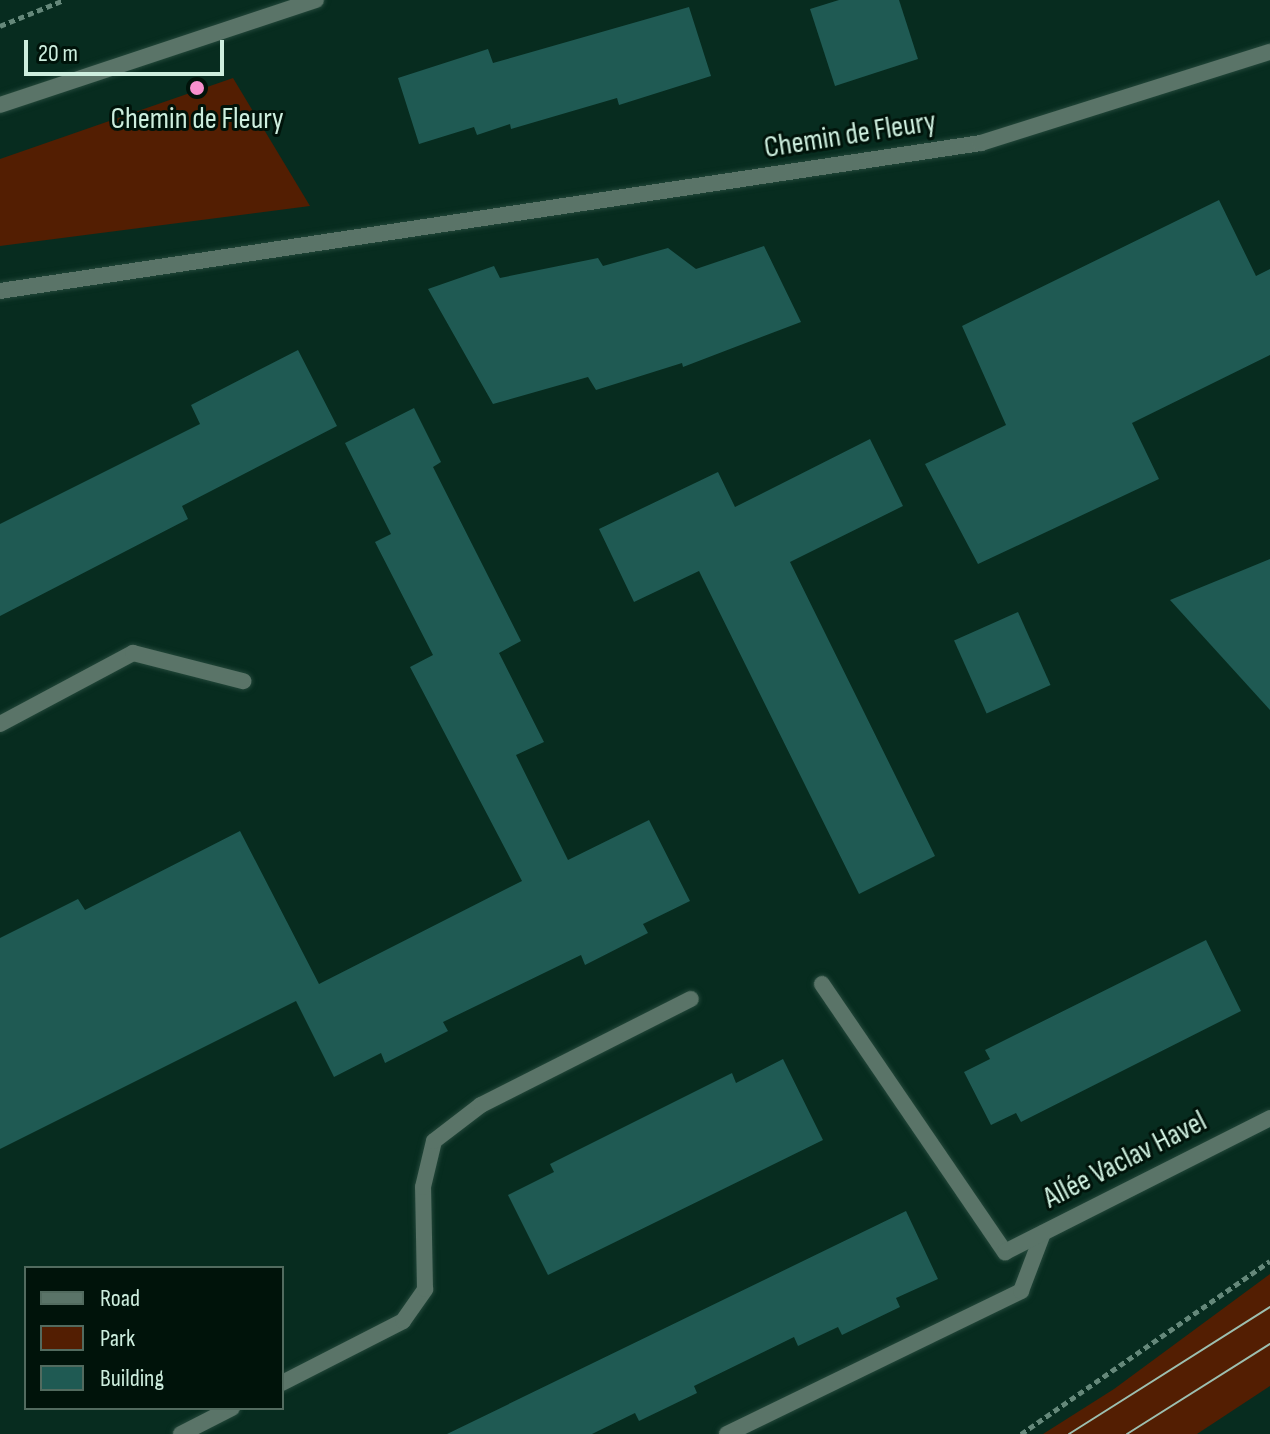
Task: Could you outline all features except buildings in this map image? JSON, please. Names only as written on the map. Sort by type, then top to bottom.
[{"type":"street","points":[[0,105],[316,0]]},
{"type":"street","name":"Chemin de Fleury","points":[[0,291],[981,143],[1270,52]]},
{"type":"street","points":[[0,724],[133,653],[243,681]]},
{"type":"street","name":"Allée Vaclav Havel","points":[[822,984],[1005,1252],[1270,1118]]},
{"type":"street","points":[[284,1382],[403,1321],[425,1289],[423,1187],[434,1141],[481,1105],[691,999]]},
{"type":"street","points":[[727,1434],[1021,1291],[1043,1233]]},
{"type":"street","points":[[181,1434],[228,1410]]},
{"type":"path","points":[[0,26],[64,0]]},
{"type":"path","points":[[1021,1434],[1270,1261]]},
{"type":"green space","points":[[233,78],[310,206],[0,246],[0,159]]},
{"type":"green space","points":[[1270,1274],[1270,1386],[1197,1434],[1043,1434],[1114,1389]]},
{"type":"tram line","points":[[1069,1434],[1270,1307]]},
{"type":"tram line","points":[[1127,1434],[1270,1344]]},
{"type":"place","name":"Chemin de Fleury","points":[[197,88]]}]
